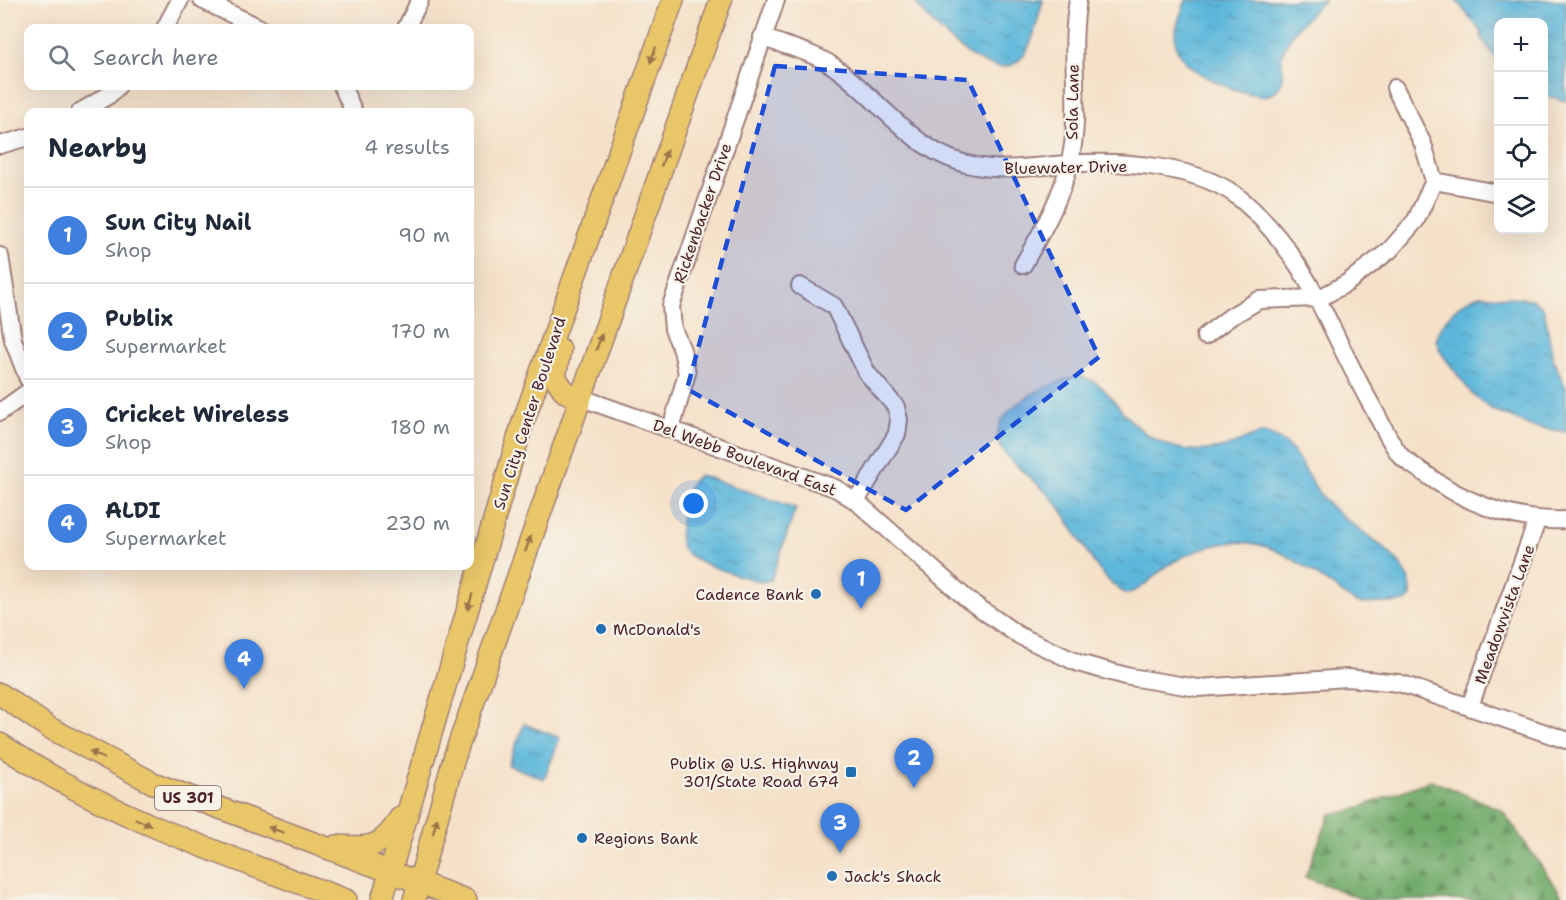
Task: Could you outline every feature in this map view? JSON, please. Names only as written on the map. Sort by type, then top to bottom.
[{"type":"main road","name":"Sun City Center Boulevard","points":[[382,900],[522,425],[673,0]]},
{"type":"main road","points":[[416,891],[455,755],[579,397],[721,0]]},
{"type":"main road","points":[[579,397],[565,392],[555,377],[559,353],[612,204],[617,155]]},
{"type":"main road","name":"US 301","points":[[0,694],[48,727],[153,783],[390,872],[416,891],[465,900]]},
{"type":"main road","name":"US 301","points":[[0,744],[62,782],[124,814],[206,848],[346,900]]},
{"type":"main road","points":[[315,844],[369,847],[380,844],[392,833],[410,802]]},
{"type":"street","points":[[167,24],[180,0]]},
{"type":"street","points":[[202,0],[252,24]]},
{"type":"street","points":[[408,24],[420,0]]},
{"type":"street","name":"Rickenbacker Drive","points":[[671,429],[687,373],[682,350],[673,329],[671,306],[776,0]]},
{"type":"street","name":"Sola Lane","points":[[1023,265],[1049,218],[1070,164],[1074,110],[1073,45],[1078,0]]},
{"type":"street","name":"Bluewater Drive","points":[[762,37],[831,64],[930,150],[975,166],[1026,169],[1070,164],[1167,167],[1207,180],[1240,198],[1266,222],[1320,298],[1357,381],[1401,456],[1439,485],[1469,501],[1537,521],[1566,520]]},
{"type":"street","points":[[1205,336],[1230,317],[1259,300],[1320,298],[1347,283],[1389,250],[1416,220],[1434,181],[1423,144],[1395,88]]},
{"type":"street","points":[[87,108],[114,90]]},
{"type":"street","points":[[346,90],[353,108]]},
{"type":"street","points":[[0,145],[24,138]]},
{"type":"street","points":[[1434,181],[1494,192]]},
{"type":"street","points":[[0,256],[13,340],[24,369]]},
{"type":"street","points":[[800,286],[834,306],[867,373],[896,407],[899,420],[897,435],[856,501]]},
{"type":"street","points":[[0,412],[24,396]]},
{"type":"street","name":"Del Webb Boulevard East","points":[[579,397],[834,488],[856,501],[968,600],[1018,635],[1078,663],[1131,677],[1198,688],[1348,678],[1398,683],[1566,740]]},
{"type":"street","name":"Meadowvista Lane","points":[[1470,706],[1537,521]]},
{"type":"highlighted area","points":[[775,66],[968,80],[1099,357],[906,510],[687,389]]},
{"type":"green space","points":[[1431,780],[1502,810],[1565,900],[1364,900],[1305,877],[1330,814],[1350,811]]},
{"type":"water","points":[[913,0],[1043,0],[1033,37],[1023,56],[1010,65],[996,66],[979,61],[963,51],[933,23]]},
{"type":"water","points":[[1186,0],[1325,0],[1299,26],[1288,42],[1282,58],[1283,75],[1280,86],[1273,93],[1264,96],[1215,82],[1183,59],[1177,49],[1175,37]]},
{"type":"water","points":[[1456,0],[1566,0],[1566,101],[1548,96],[1548,18],[1494,18],[1494,56],[1481,36],[1483,34]]},
{"type":"water","points":[[1481,295],[1532,299],[1544,309],[1553,359],[1566,388],[1566,432],[1533,427],[1491,409],[1472,394],[1442,354],[1436,340],[1442,325],[1459,306]]},
{"type":"water","points":[[1079,376],[1092,380],[1102,387],[1127,417],[1148,435],[1173,447],[1186,450],[1215,449],[1263,433],[1284,443],[1299,459],[1323,498],[1396,559],[1403,568],[1411,587],[1410,598],[1405,602],[1363,604],[1353,601],[1290,558],[1270,548],[1250,543],[1228,543],[1203,549],[1175,561],[1146,584],[1126,594],[1104,575],[1056,503],[1006,455],[998,440],[999,427],[1006,414],[1018,403],[1050,385]]},
{"type":"water","points":[[700,475],[796,508],[771,580],[762,582],[719,569],[687,554],[682,548],[680,533],[686,497],[690,484]]},
{"type":"water","points":[[524,724],[560,738],[544,779],[508,765]]},
{"type":"place","name":"Cadence Bank","points":[[816,594]]},
{"type":"place","name":"Sun City Nail","points":[[861,609]]},
{"type":"place","name":"McDonald's","points":[[601,629]]},
{"type":"place","name":"ALDI","points":[[244,689]]},
{"type":"place","name":"Publix @ U.S. Highway 301/State Road 674","points":[[851,772]]},
{"type":"place","name":"Publix","points":[[914,788]]},
{"type":"place","name":"Regions Bank","points":[[582,838]]},
{"type":"place","name":"Cricket Wireless","points":[[840,853]]},
{"type":"place","name":"Jack's Shack","points":[[832,876]]}]
